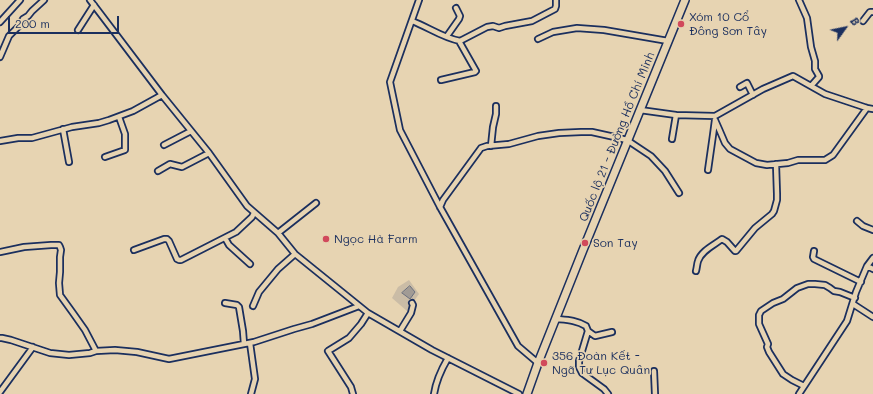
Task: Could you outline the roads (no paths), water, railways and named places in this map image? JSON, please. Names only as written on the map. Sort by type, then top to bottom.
[{"type":"highway","name":"Quốc lộ 21 - Đường Hồ Chí Minh","points":[[527,394],[538,363],[685,0]]},
{"type":"street","points":[[0,22],[20,0]]},
{"type":"street","points":[[0,56],[9,36],[19,26],[23,19],[44,0]]},
{"type":"street","points":[[90,0],[162,95],[209,153],[246,206],[278,233],[295,254],[368,313],[432,350],[519,394]]},
{"type":"street","points":[[419,0],[390,82],[400,130],[440,207],[518,346],[538,363]]},
{"type":"street","points":[[459,41],[487,27],[493,26],[499,28],[532,21],[555,9],[556,0]]},
{"type":"street","points":[[799,0],[807,18],[811,47],[815,61],[815,69],[819,76],[811,86]]},
{"type":"street","points":[[78,30],[94,5]]},
{"type":"street","points":[[447,36],[460,16],[456,8]]},
{"type":"street","points":[[863,21],[870,12],[873,12]]},
{"type":"street","points":[[412,21],[459,41],[476,71],[441,80]]},
{"type":"street","points":[[538,39],[553,32],[577,28],[604,30],[668,41]]},
{"type":"street","points":[[640,110],[715,118],[762,89],[793,76],[825,94],[873,109]]},
{"type":"street","points":[[740,87],[748,83],[753,95]]},
{"type":"street","points":[[0,141],[18,138],[32,138],[63,129],[99,123],[133,111],[162,95]]},
{"type":"street","points":[[491,146],[496,106]]},
{"type":"street","points":[[715,118],[724,143],[730,149],[762,165],[788,163],[798,160],[825,160],[833,155],[867,108]]},
{"type":"street","points":[[672,139],[676,115]]},
{"type":"street","points":[[105,157],[125,150],[125,134],[119,117]]},
{"type":"street","points":[[708,170],[715,118]]},
{"type":"street","points":[[63,129],[69,162]]},
{"type":"street","points":[[164,145],[190,131]]},
{"type":"street","points":[[440,207],[443,200],[481,148],[509,144],[538,136],[559,133],[581,132],[628,140],[658,162],[679,193]]},
{"type":"street","points":[[158,171],[170,164],[182,167],[209,153]]},
{"type":"street","points":[[696,271],[698,260],[701,256],[722,239],[727,242],[736,252],[755,228],[772,214],[777,200],[776,164]]},
{"type":"street","points":[[278,233],[316,203]]},
{"type":"street","points":[[134,250],[167,239],[169,240],[177,259],[181,260],[236,232],[252,217],[254,213]]},
{"type":"street","points":[[857,221],[863,226],[873,230]]},
{"type":"street","points":[[225,238],[229,245],[250,264]]},
{"type":"street","points":[[0,252],[24,247],[55,245],[60,247],[60,295],[85,330],[96,351]]},
{"type":"street","points":[[814,251],[814,259],[861,282]]},
{"type":"street","points":[[253,306],[259,292],[278,269],[295,254]]},
{"type":"street","points":[[799,394],[847,321],[856,292],[867,266],[873,258]]},
{"type":"street","points":[[867,266],[873,269]]},
{"type":"street","points":[[804,386],[783,374],[768,352],[768,344],[760,324],[760,316],[762,311],[773,303],[783,299],[797,288],[808,284],[825,285],[834,291],[854,298]]},
{"type":"street","points":[[400,332],[411,313],[412,303]]},
{"type":"street","points":[[225,304],[237,305],[239,307],[244,344]]},
{"type":"street","points":[[853,304],[873,317]]},
{"type":"street","points":[[0,338],[11,340],[50,353],[69,355],[115,350],[137,352],[169,359],[250,343],[312,324],[359,306]]},
{"type":"street","points":[[353,394],[351,386],[328,351],[349,338],[368,313]]},
{"type":"street","points":[[556,319],[573,320],[578,322],[586,326],[588,331],[595,336],[612,332]]},
{"type":"street","points":[[588,331],[579,361],[579,367],[582,373],[604,389],[608,394]]},
{"type":"street","points":[[250,343],[255,379],[252,394]]},
{"type":"street","points":[[0,392],[33,347]]},
{"type":"street","points":[[434,394],[437,380],[448,358]]},
{"type":"street","points":[[654,371],[655,394]]},
{"type":"place","name":"Xóm 10 Cổ Đông Sơn Tây","points":[[681,24]]},
{"type":"place","name":"Ngọc Hà Farm","points":[[326,239]]},
{"type":"place","name":"Son Tay","points":[[585,243]]},
{"type":"place","name":"356 Đoàn Kết - Ngã Tư Lục Quân","points":[[544,363]]}]
